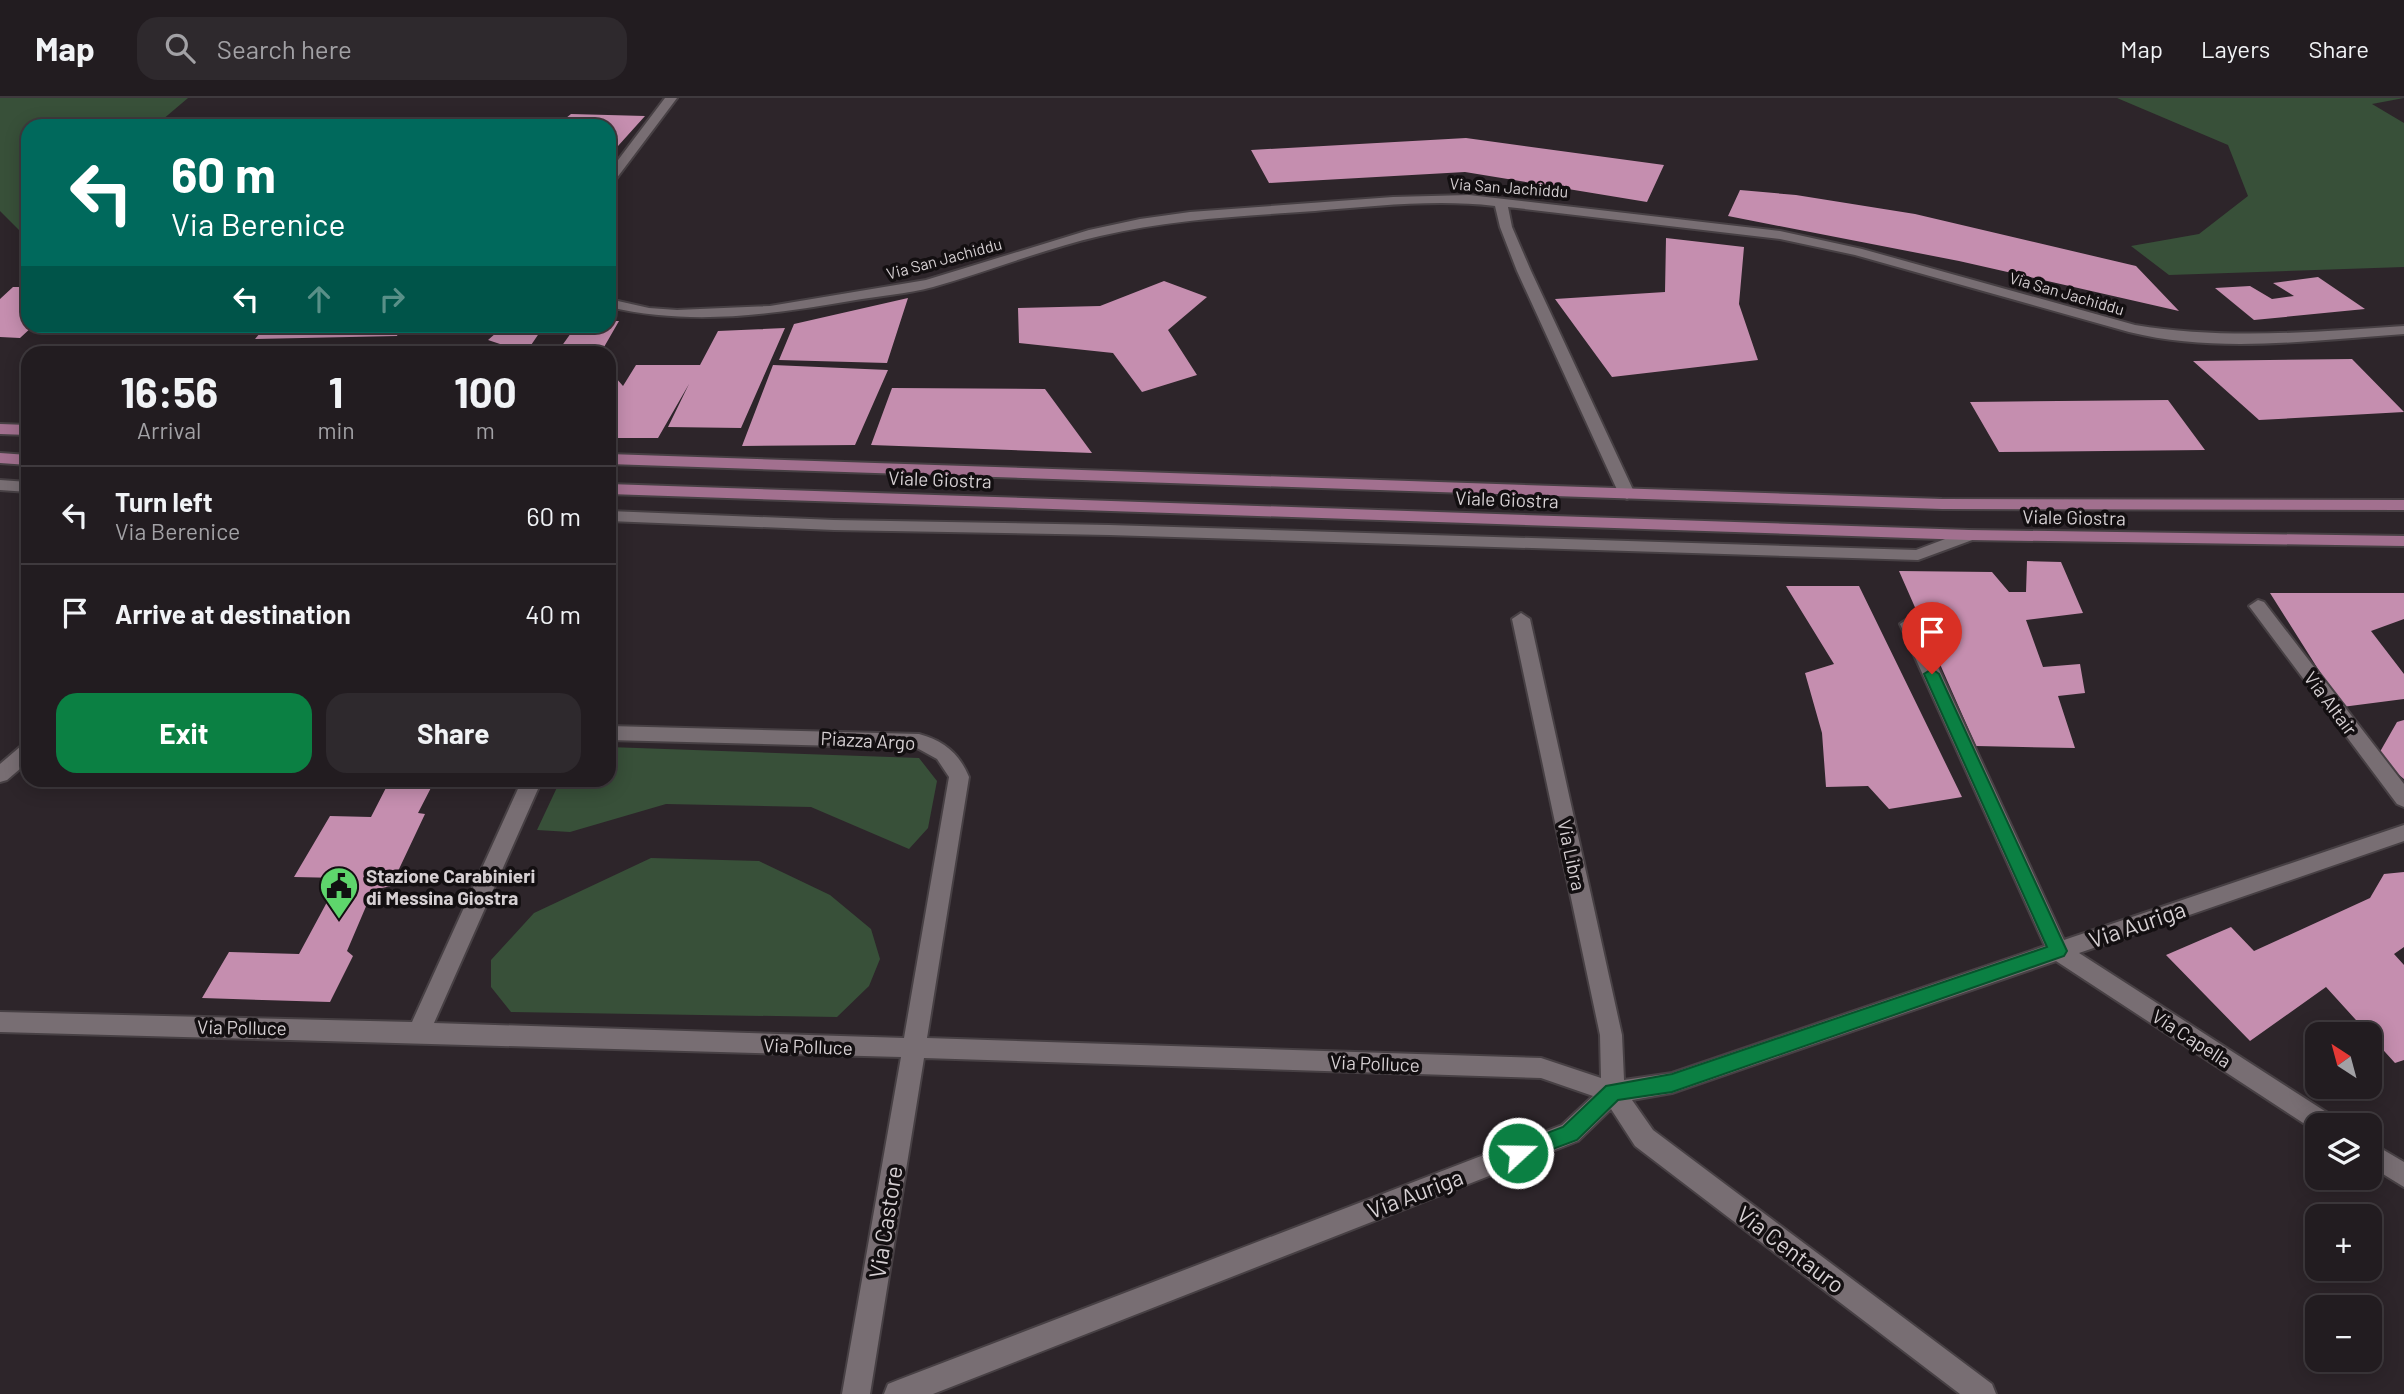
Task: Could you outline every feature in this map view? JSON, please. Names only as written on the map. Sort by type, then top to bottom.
[{"type":"main road","points":[[0,429],[21,430]]},
{"type":"main road","points":[[0,458],[21,460]]},
{"type":"main road","name":"Viale Giostra","points":[[616,459],[1942,504],[2404,505]]},
{"type":"main road","name":"Viale Giostra","points":[[616,489],[1969,536],[2404,541]]},
{"type":"street","points":[[616,171],[671,98]]},
{"type":"street","name":"Via San Jachiddu","points":[[616,305],[649,312],[677,314],[770,310],[928,284],[1094,233],[1150,221],[1394,201],[1469,199],[1748,230],[1803,240],[1857,252],[2134,329],[2180,338],[2236,340],[2404,330]]},
{"type":"street","points":[[1500,201],[1506,227],[1524,271],[1627,494]]},
{"type":"street","points":[[0,485],[21,486]]},
{"type":"street","points":[[616,516],[834,525],[1109,530],[1919,555],[1969,536]]},
{"type":"street","name":"Via Altair","points":[[2258,607],[2404,799]]},
{"type":"street","name":"Via Libra","points":[[1521,619],[1611,1035],[1613,1092]]},
{"type":"street","points":[[1909,624],[2058,951]]},
{"type":"street","name":"Piazza Argo","points":[[616,733],[919,741],[939,749],[953,761],[958,777],[913,1050]]},
{"type":"street","points":[[0,775],[21,757]]},
{"type":"street","points":[[420,1030],[529,787]]},
{"type":"street","name":"Via Auriga","points":[[898,1394],[1570,1133],[1613,1092],[1672,1083],[2404,833]]},
{"type":"street","name":"Via Capella","points":[[2058,951],[2308,1113]]},
{"type":"street","name":"Via Polluce","points":[[0,1022],[420,1030],[913,1050],[1541,1068],[1613,1092]]},
{"type":"street","name":"Via Castore","points":[[856,1394],[913,1050]]},
{"type":"street","name":"Via Centauro","points":[[1613,1092],[1644,1138],[1982,1394]]},
{"type":"street","points":[[2382,1161],[2404,1176]]},
{"type":"green space","points":[[0,98],[188,98],[163,119],[21,119],[21,232],[0,211]]},
{"type":"green space","points":[[2117,98],[2404,98],[2372,104],[2404,123],[2404,267],[2169,275],[2131,246],[2199,234],[2248,196],[2228,145]]},
{"type":"green space","points":[[616,747],[919,758],[937,781],[928,828],[909,849],[811,807],[666,804],[570,832],[537,830],[557,787],[616,787]]},
{"type":"green space","points":[[651,858],[759,861],[830,895],[871,929],[880,959],[869,986],[837,1017],[511,1012],[491,987],[491,960],[534,913]]},
{"type":"building","points":[[571,114],[645,116],[616,148],[616,119],[565,119]]},
{"type":"building","points":[[1466,138],[1664,165],[1647,202],[1465,172],[1269,183],[1251,150]]},
{"type":"building","points":[[1740,190],[1796,195],[1915,214],[2136,266],[2179,311],[1959,261],[1728,216]]},
{"type":"building","points":[[1666,238],[1744,247],[1739,304],[1758,360],[1612,377],[1555,299],[1665,292]]},
{"type":"building","points":[[2318,277],[2365,309],[2254,320],[2215,288],[2250,286],[2272,299],[2294,296],[2273,283]]},
{"type":"building","points":[[1164,281],[1207,297],[1168,330],[1197,375],[1142,392],[1113,353],[1019,343],[1018,308],[1100,306]]},
{"type":"building","points":[[13,287],[21,287],[21,333],[25,333],[20,338],[0,337],[0,299]]},
{"type":"building","points":[[908,298],[887,363],[779,360],[794,324]]},
{"type":"building","points":[[785,328],[741,428],[668,427],[689,384],[658,438],[616,438],[616,378],[623,386],[636,365],[700,365],[718,331]]},
{"type":"building","points":[[260,333],[398,333],[397,336],[255,339]]},
{"type":"building","points":[[496,333],[539,333],[530,346],[506,346],[488,340]]},
{"type":"building","points":[[571,333],[612,333],[605,346],[562,346]]},
{"type":"building","points":[[2352,359],[2404,412],[2259,420],[2193,361]]},
{"type":"building","points":[[773,365],[888,370],[855,445],[742,446]]},
{"type":"building","points":[[892,388],[1045,389],[1092,453],[871,445]]},
{"type":"building","points":[[2168,400],[2205,450],[1999,452],[1970,402]]},
{"type":"building","points":[[2027,561],[2061,562],[2083,613],[2026,620],[2043,667],[2080,664],[2085,693],[2058,696],[2075,748],[1976,746],[1899,571],[1992,572],[2009,592],[2026,592]]},
{"type":"building","points":[[1786,586],[1859,586],[1962,797],[1889,809],[1868,786],[1826,787],[1822,733],[1805,673],[1834,664]]},
{"type":"building","points":[[2270,593],[2404,593],[2404,619],[2371,631],[2404,674],[2404,699],[2342,707]]},
{"type":"building","points":[[2404,720],[2404,779],[2377,757],[2397,722]]},
{"type":"building","name":"Stazione Carabinieri di Messina Giostra","points":[[386,787],[431,787],[418,813],[425,814],[391,886],[373,890],[347,951],[353,956],[330,1002],[202,998],[229,952],[299,954],[340,878],[294,877],[330,816],[371,817]]},
{"type":"building","points":[[2404,872],[2404,947],[2394,954],[2404,965],[2404,1060],[2395,1063],[2382,1049],[2382,1022],[2358,1022],[2326,987],[2250,1041],[2166,955],[2231,927],[2254,951],[2370,898],[2384,874]]},
{"type":"place","name":"Stazione Carabinieri di Messina Giostra","points":[[339,920]]},
{"type":"route","points":[[1518,1153],[1570,1133],[1613,1092],[1672,1083],[2058,951],[1932,674]]}]
